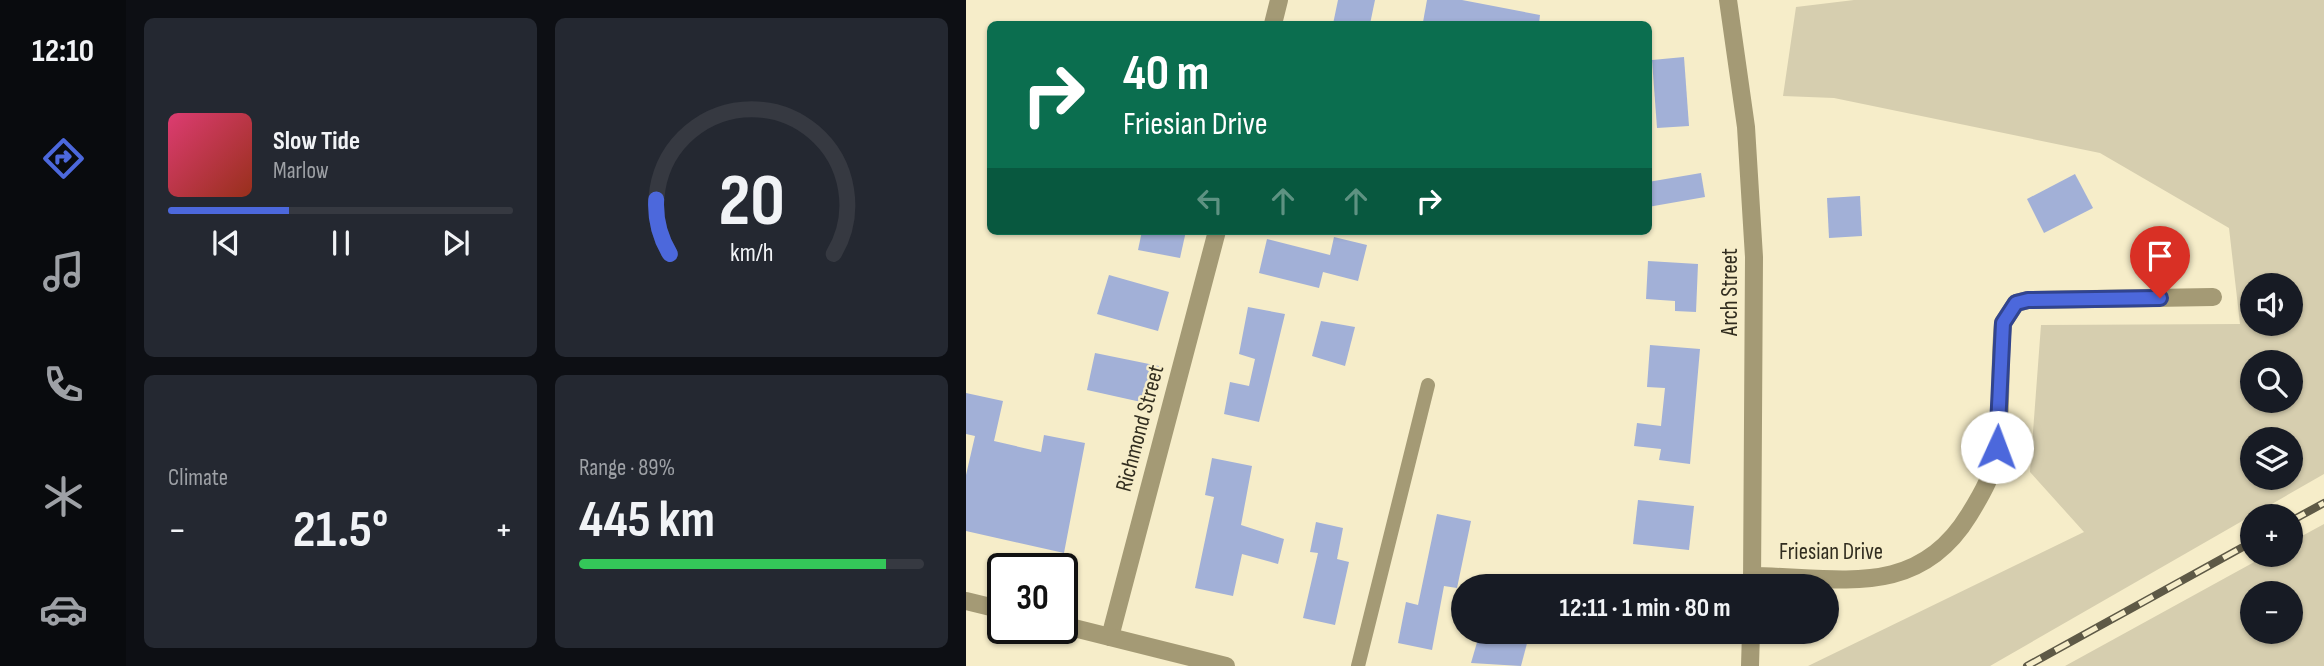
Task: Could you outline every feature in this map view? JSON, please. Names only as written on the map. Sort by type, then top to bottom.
[{"type":"street","points":[[1274,21],[1279,0]]},
{"type":"street","name":"Arch Street","points":[[1728,0],[1746,127],[1755,257],[1752,574]]},
{"type":"street","name":"Richmond Street","points":[[1110,637],[1216,235]]},
{"type":"street","name":"Friesian Drive","points":[[1839,579],[1881,578],[1914,569],[1945,548],[1975,506],[1994,465],[2003,323],[2016,303],[2028,300],[2213,297]]},
{"type":"street","points":[[966,601],[987,606]]},
{"type":"street","points":[[1078,629],[1226,666]]},
{"type":"street","points":[[1750,666],[1751,644]]},
{"type":"lane","points":[[1358,666],[1428,385]]},
{"type":"shaded area","points":[[1854,0],[2324,0],[2324,474],[2303,486],[2303,427],[2240,427],[2240,490],[2296,490],[2272,504],[2240,504],[2240,522],[1990,666],[1808,666],[2084,532],[2030,472],[2041,325],[2240,324],[2229,228],[2100,153],[1834,98],[1783,96],[1796,7]]},
{"type":"shaded area","points":[[2324,524],[2324,666],[2065,666],[2245,567],[2303,567],[2303,535]]},
{"type":"building","points":[[1338,0],[1375,0],[1371,21],[1334,21]]},
{"type":"building","points":[[1427,0],[1462,0],[1540,15],[1539,21],[1423,21]]},
{"type":"building","points":[[1684,57],[1689,126],[1657,128],[1652,60]]},
{"type":"building","points":[[1701,173],[1705,197],[1652,206],[1652,181]]},
{"type":"building","points":[[2075,174],[2093,208],[2044,233],[2027,199]]},
{"type":"building","points":[[1860,196],[1862,236],[1829,238],[1827,198]]},
{"type":"building","points":[[1141,235],[1185,235],[1180,258],[1138,250]]},
{"type":"building","points":[[1334,237],[1367,245],[1358,281],[1323,272],[1319,288],[1259,273],[1267,239],[1330,255]]},
{"type":"building","points":[[1648,261],[1698,264],[1696,312],[1675,311],[1675,301],[1646,299]]},
{"type":"building","points":[[1109,275],[1169,292],[1158,331],[1097,314]]},
{"type":"building","points":[[1248,307],[1285,314],[1259,422],[1224,414],[1230,382],[1249,386],[1255,359],[1239,354]]},
{"type":"building","points":[[1321,321],[1355,327],[1345,366],[1312,356]]},
{"type":"building","points":[[1650,345],[1700,349],[1690,464],[1659,460],[1661,449],[1634,446],[1637,423],[1661,426],[1665,388],[1647,387]]},
{"type":"building","points":[[1095,353],[1159,366],[1150,404],[1087,390]]},
{"type":"building","points":[[966,393],[1003,401],[994,441],[1041,452],[1044,435],[1085,443],[1064,553],[966,531],[966,475],[975,436],[966,434]]},
{"type":"building","points":[[1212,458],[1252,466],[1241,525],[1284,539],[1278,564],[1242,554],[1233,596],[1195,588],[1214,497],[1205,495]]},
{"type":"building","points":[[1638,500],[1694,506],[1689,550],[1633,544]]},
{"type":"building","points":[[1437,514],[1471,521],[1460,574],[1451,574],[1451,587],[1444,586],[1432,650],[1398,643],[1406,602],[1418,605]]},
{"type":"building","points":[[1316,522],[1343,528],[1337,559],[1349,562],[1335,625],[1303,618],[1318,553],[1310,552]]},
{"type":"building","points":[[1477,644],[1527,644],[1521,666],[1471,663]]},
{"type":"railway","points":[[2303,514],[2324,503]]},
{"type":"railway","points":[[2027,666],[2240,549]]},
{"type":"route","points":[[1997,447],[2001,336],[2007,312],[2016,303],[2028,300],[2160,298]]}]
